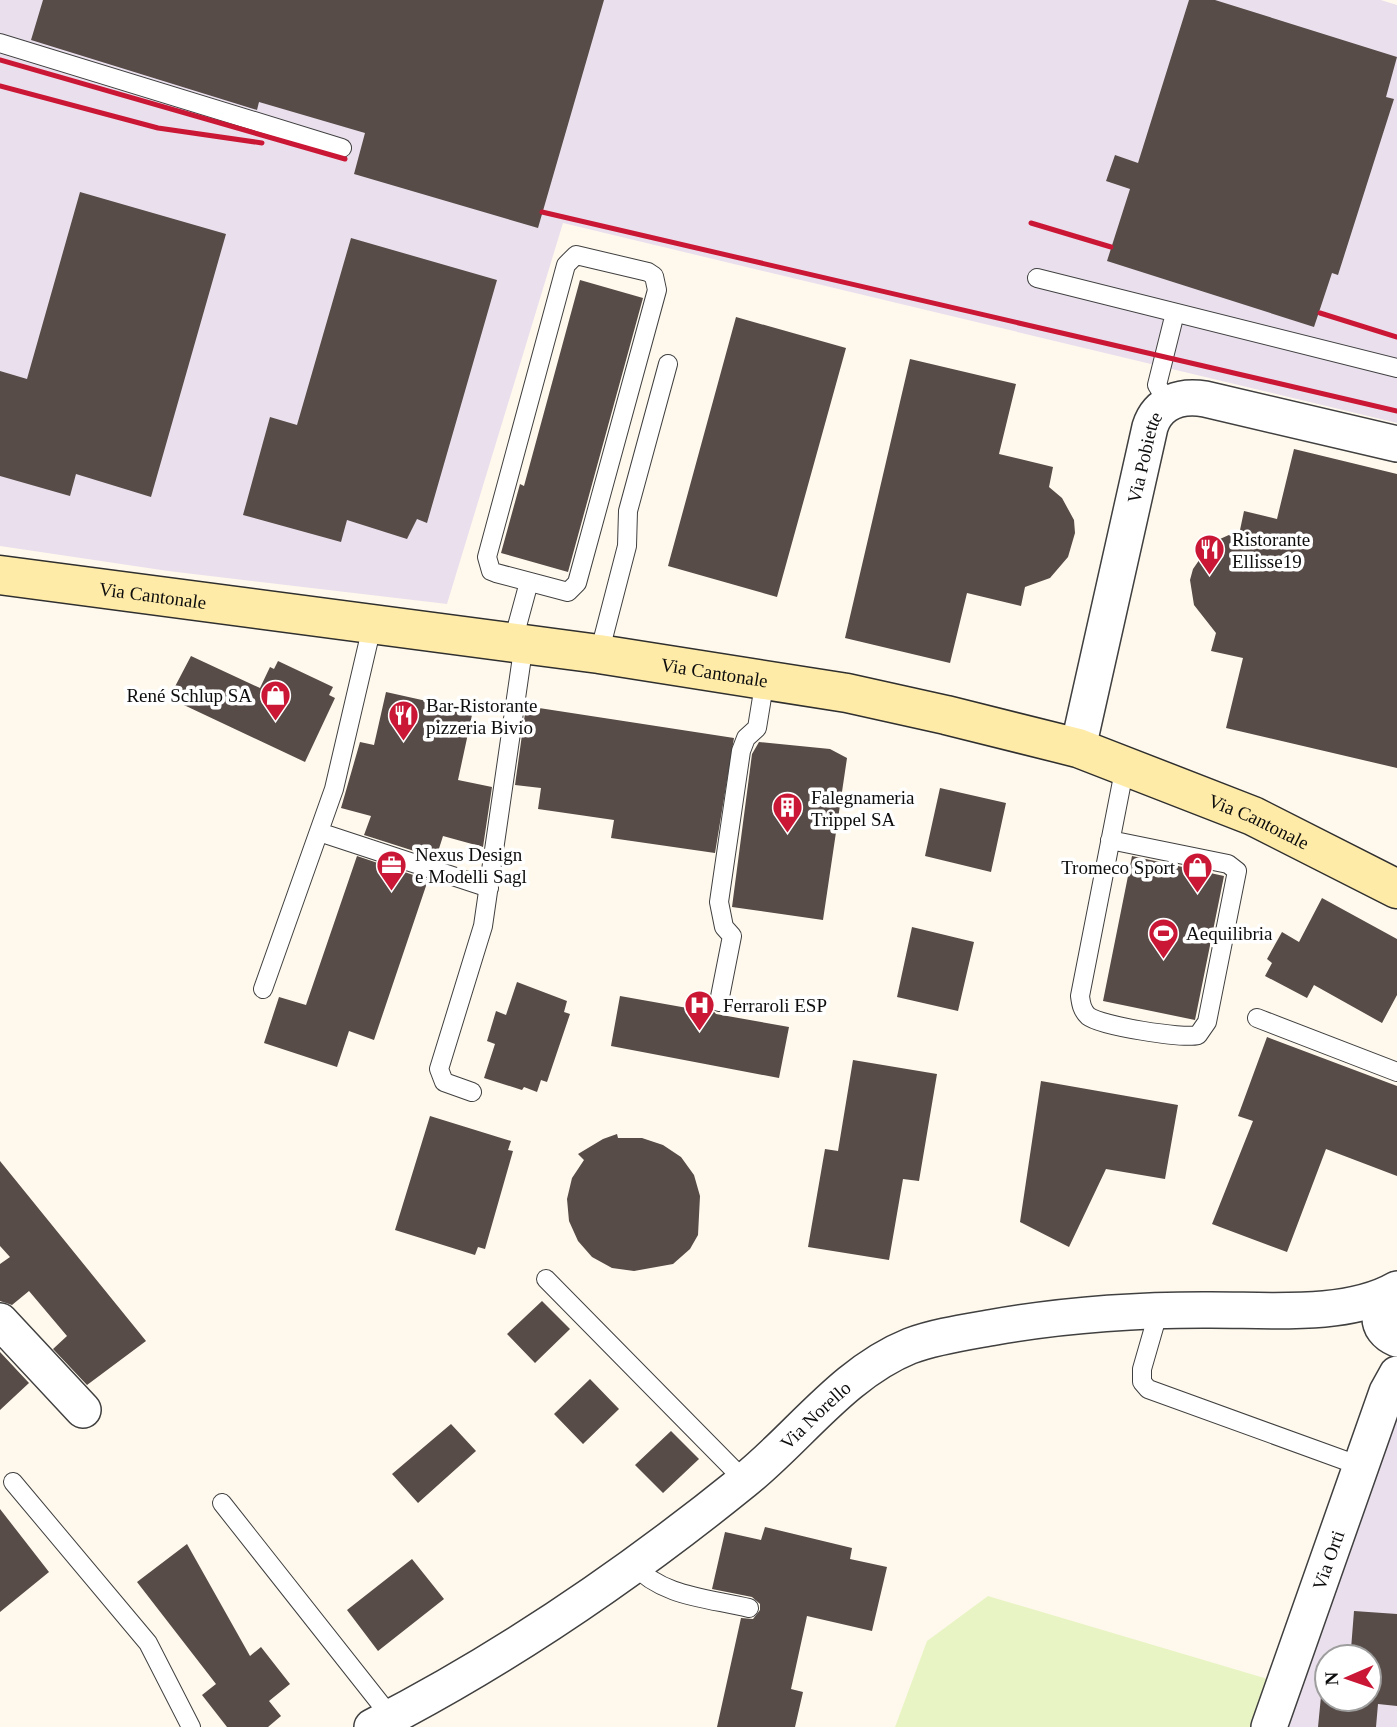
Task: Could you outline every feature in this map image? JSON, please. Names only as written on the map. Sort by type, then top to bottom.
[{"type":"main road","name":"Via Cantonale","points":[[0,575],[518,642],[765,679],[933,712],[1077,748],[1125,766],[1253,816],[1397,889]]},
{"type":"street","name":"Via Pobiette","points":[[1077,748],[1150,427],[1156,414],[1168,403],[1182,398],[1205,399],[1397,444]]},
{"type":"street","name":"Via Norello","points":[[382,1722],[507,1652],[634,1564],[745,1481],[865,1370],[911,1346],[954,1334],[1042,1319],[1159,1310],[1332,1308],[1395,1290]]},
{"type":"street","name":"Via Norello","points":[[1389,1334],[1380,1310],[1395,1290]]},
{"type":"street","name":"Via Norello","points":[[1332,1308],[1389,1334]]},
{"type":"street","points":[[0,1321],[83,1410]]},
{"type":"street","name":"Via Orti","points":[[1269,1727],[1392,1383],[1389,1334]]},
{"type":"lane","points":[[0,43],[342,148]]},
{"type":"lane","points":[[576,255],[584,255],[648,272],[654,276],[657,290],[577,583],[568,592],[529,582],[491,570],[487,557],[566,265],[576,255]]},
{"type":"lane","points":[[1037,278],[1397,368]]},
{"type":"lane","points":[[1168,403],[1157,385],[1175,313]]},
{"type":"lane","points":[[599,654],[627,546],[628,511],[668,364]]},
{"type":"lane","points":[[472,1092],[444,1082],[439,1069],[483,926],[518,642],[529,582]]},
{"type":"lane","points":[[263,989],[334,789],[373,622]]},
{"type":"lane","points":[[719,1002],[732,936],[721,917],[721,888],[741,751],[746,738],[757,728],[765,679]]},
{"type":"lane","points":[[1110,840],[1228,864],[1237,872],[1208,1023],[1198,1035],[1182,1037],[1098,1020],[1085,1013],[1081,1005],[1080,996],[1110,840],[1125,766]]},
{"type":"lane","points":[[319,832],[489,888]]},
{"type":"lane","points":[[1257,1018],[1397,1072]]},
{"type":"lane","points":[[546,1279],[745,1481]]},
{"type":"lane","points":[[1159,1310],[1142,1369],[1142,1382],[1148,1390],[1363,1467]]},
{"type":"lane","points":[[13,1482],[148,1643],[191,1727]]},
{"type":"lane","points":[[222,1503],[382,1722]]},
{"type":"lane","points":[[634,1564],[646,1578],[664,1588],[749,1608]]},
{"type":"shaded area","points":[[0,0],[1381,0],[1397,5],[1397,423],[563,223],[447,604],[168,571],[0,546]]},
{"type":"shaded area","points":[[1397,1416],[1397,1727],[1269,1727],[1285,1684]]},
{"type":"green space","points":[[988,1596],[1285,1684],[1269,1727],[895,1727],[927,1641]]},
{"type":"building","points":[[43,0],[604,0],[538,228],[354,174],[365,133],[259,102],[257,110],[31,40]]},
{"type":"building","points":[[1189,0],[1215,0],[1397,57],[1386,97],[1394,99],[1338,275],[1332,273],[1314,327],[1107,261],[1130,189],[1106,181],[1115,155],[1138,163]]},
{"type":"building","points":[[80,192],[226,234],[151,497],[76,474],[70,496],[0,476],[0,371],[27,379]]},
{"type":"building","points":[[351,238],[497,280],[427,523],[417,519],[407,539],[347,520],[341,542],[243,515],[270,417],[297,425]]},
{"type":"building","points":[[580,280],[643,298],[568,572],[501,553],[520,484],[524,486]]},
{"type":"building","points":[[736,317],[846,348],[777,597],[668,566]]},
{"type":"building","points":[[910,359],[1016,384],[999,454],[1053,467],[1049,487],[1062,498],[1074,520],[1075,533],[1068,557],[1050,578],[1025,587],[1021,606],[967,593],[950,663],[845,638]]},
{"type":"building","points":[[1294,449],[1397,474],[1397,768],[1226,728],[1243,658],[1211,651],[1216,633],[1194,605],[1190,580],[1193,569],[1211,543],[1240,530],[1244,511],[1277,519]]},
{"type":"building","points":[[191,656],[260,688],[270,667],[274,669],[278,661],[333,687],[329,695],[335,698],[305,762],[169,698]]},
{"type":"building","points":[[386,692],[458,708],[457,712],[472,715],[458,780],[492,787],[483,847],[443,836],[436,858],[364,835],[371,816],[341,808],[360,742],[374,745]]},
{"type":"building","points":[[526,706],[734,738],[715,853],[611,838],[614,820],[538,809],[541,788],[515,785]]},
{"type":"building","name":"Falegnameria Trippel SA","points":[[759,742],[830,749],[847,758],[823,920],[732,907],[752,754]]},
{"type":"building","points":[[940,788],[1006,803],[991,872],[925,856]]},
{"type":"building","points":[[357,856],[428,880],[374,1040],[349,1031],[337,1067],[264,1043],[279,997],[306,1005]]},
{"type":"building","points":[[1132,856],[1224,876],[1195,1020],[1103,1001]]},
{"type":"building","points":[[1322,898],[1397,939],[1397,995],[1382,1023],[1314,985],[1307,998],[1265,976],[1272,963],[1267,959],[1282,932],[1299,942]]},
{"type":"building","points":[[912,927],[974,942],[958,1011],[897,997]]},
{"type":"building","points":[[517,982],[567,1001],[564,1012],[570,1014],[547,1082],[541,1080],[537,1092],[484,1078],[495,1044],[487,1041],[496,1011],[506,1015]]},
{"type":"building","points":[[620,996],[693,1009],[707,1004],[716,1014],[789,1027],[779,1078],[611,1046]]},
{"type":"building","points":[[1267,1037],[1397,1086],[1397,1176],[1326,1149],[1287,1252],[1212,1224],[1253,1121],[1238,1116]]},
{"type":"building","points":[[853,1060],[937,1074],[919,1181],[903,1179],[889,1260],[808,1247],[825,1149],[838,1151]]},
{"type":"building","points":[[1041,1081],[1178,1105],[1165,1179],[1106,1169],[1069,1247],[1020,1222]]},
{"type":"building","points":[[430,1116],[511,1141],[508,1150],[513,1151],[485,1249],[478,1247],[475,1255],[395,1230]]},
{"type":"building","points":[[617,1134],[618,1138],[642,1138],[663,1145],[681,1157],[694,1175],[700,1196],[698,1235],[690,1249],[673,1264],[634,1271],[612,1268],[592,1257],[578,1241],[569,1221],[567,1199],[572,1178],[584,1160],[578,1154]]},
{"type":"building","points":[[0,1161],[146,1341],[87,1385],[53,1349],[67,1336],[29,1291],[12,1305],[0,1301],[0,1264],[10,1257],[0,1246]]},
{"type":"building","points":[[542,1301],[570,1329],[535,1363],[507,1334]]},
{"type":"building","points":[[0,1352],[29,1383],[0,1410]]},
{"type":"building","points":[[590,1379],[619,1409],[583,1444],[554,1414]]},
{"type":"building","points":[[451,1424],[476,1451],[418,1503],[392,1474]]},
{"type":"building","points":[[671,1431],[699,1459],[663,1493],[635,1465]]},
{"type":"building","points":[[0,1509],[49,1572],[0,1612]]},
{"type":"building","points":[[765,1527],[852,1548],[850,1559],[887,1567],[872,1631],[807,1616],[791,1689],[803,1692],[795,1727],[717,1727],[741,1618],[753,1619],[760,1610],[760,1604],[752,1597],[712,1589],[725,1532],[761,1540]]},
{"type":"building","points":[[187,1544],[250,1656],[261,1647],[290,1684],[269,1701],[281,1716],[268,1727],[227,1727],[202,1695],[216,1684],[137,1582]]},
{"type":"building","points":[[412,1559],[444,1599],[378,1651],[347,1610]]},
{"type":"building","points":[[1354,1611],[1397,1614],[1397,1706],[1383,1705],[1383,1643],[1351,1643]]},
{"type":"building","points":[[1319,1713],[1377,1713],[1376,1727],[1318,1727]]},
{"type":"railway","points":[[0,60],[345,159]]},
{"type":"railway","points":[[0,86],[158,128],[262,143]]},
{"type":"railway","points":[[542,212],[1397,411]]},
{"type":"railway","points":[[1031,223],[1111,247]]},
{"type":"railway","points":[[1320,313],[1397,337]]},
{"type":"place","name":"Ristorante Ellisse19","points":[[1209,577]]},
{"type":"place","name":"René Schlup SA","points":[[275,722]]},
{"type":"place","name":"Bar-Ristorante pizzeria Bivio","points":[[403,743]]},
{"type":"place","name":"Falegnameria Trippel SA","points":[[788,835]]},
{"type":"place","name":"Nexus Design e Modelli Sagl","points":[[392,892]]},
{"type":"place","name":"Tromeco Sport","points":[[1198,894]]},
{"type":"place","name":"Aequilibria","points":[[1163,960]]},
{"type":"place","name":"Ferraroli ESP","points":[[700,1032]]}]
